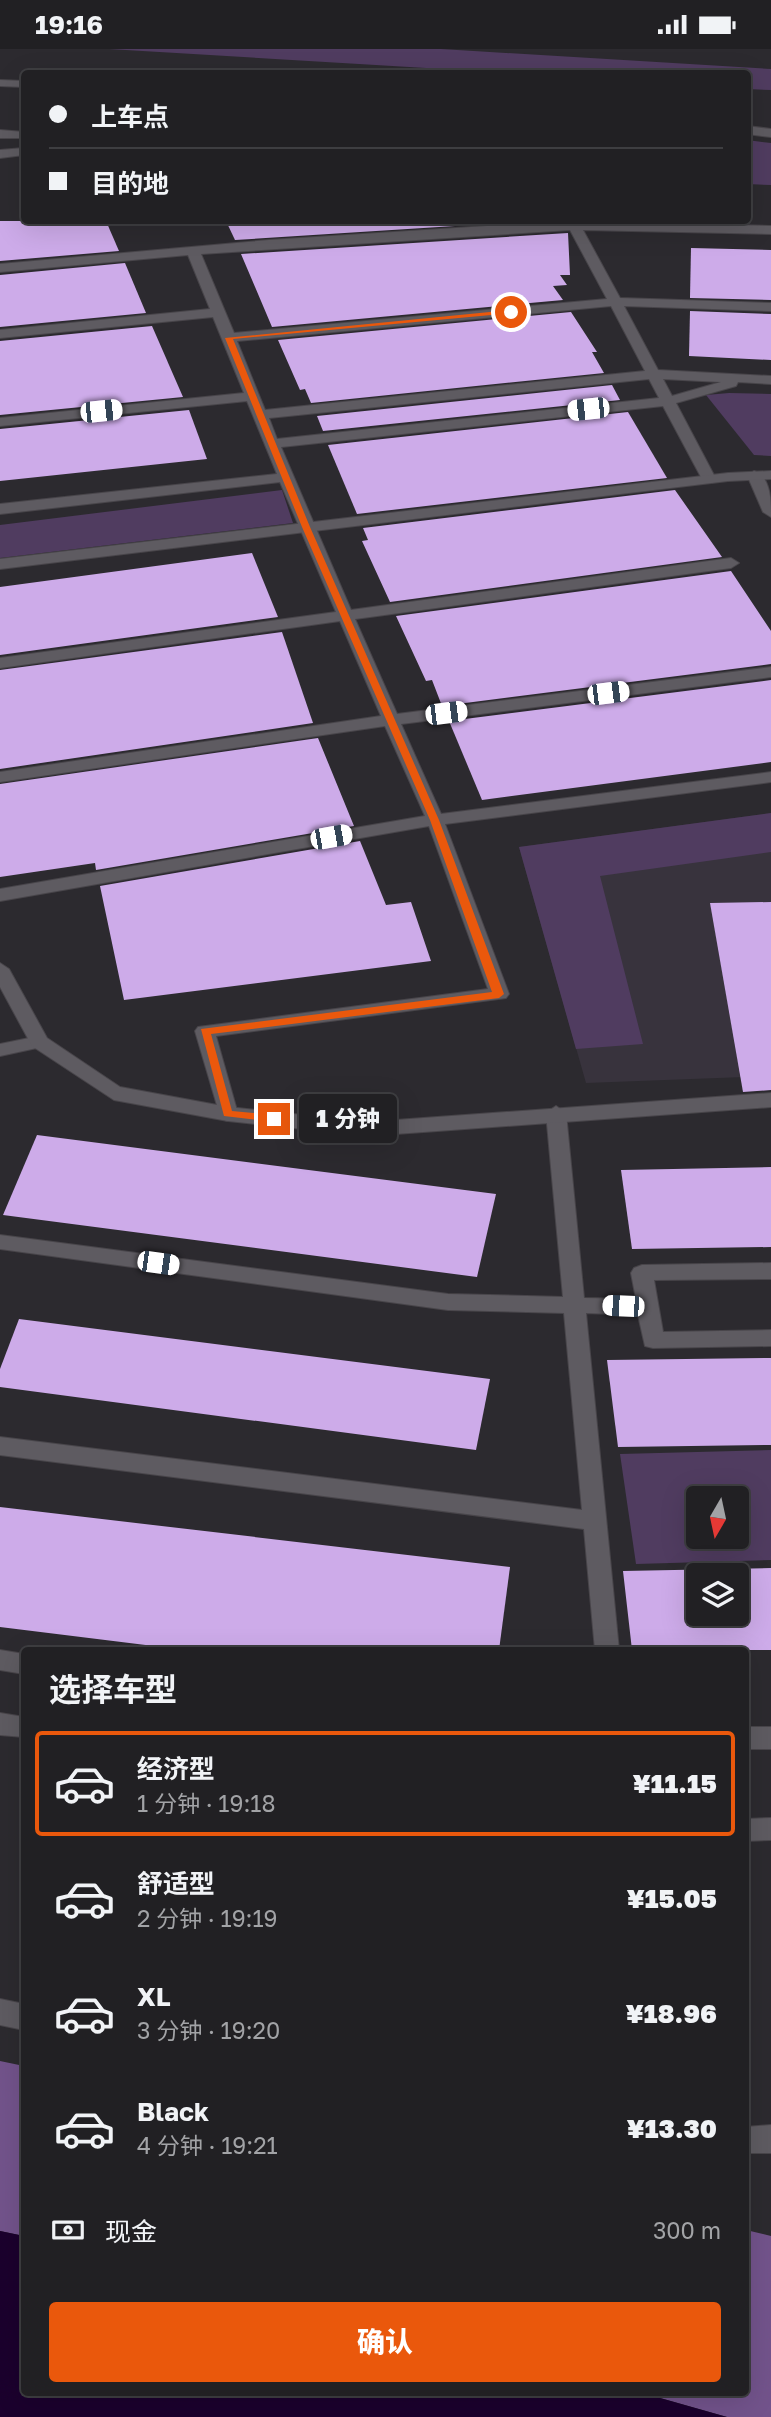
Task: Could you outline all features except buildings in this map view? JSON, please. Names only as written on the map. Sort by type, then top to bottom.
[{"type":"street","points":[[0,83],[21,84]]},
{"type":"street","points":[[751,130],[771,133]]},
{"type":"street","points":[[0,134],[21,135]]},
{"type":"street","points":[[0,155],[21,152]]},
{"type":"street","points":[[0,268],[560,224]]},
{"type":"street","points":[[575,224],[709,479]]},
{"type":"street","points":[[602,224],[771,230]]},
{"type":"street","points":[[193,251],[306,527],[435,820],[499,994],[205,1031],[228,1114]]},
{"type":"street","points":[[228,338],[615,302],[771,307]]},
{"type":"street","points":[[0,334],[218,312]]},
{"type":"street","points":[[260,415],[653,374],[771,380]]},
{"type":"street","points":[[272,444],[668,401],[747,379]]},
{"type":"street","points":[[0,422],[253,396]]},
{"type":"street","points":[[754,475],[771,512]]},
{"type":"street","points":[[0,564],[709,479],[771,475]]},
{"type":"street","points":[[0,509],[286,477]]},
{"type":"street","points":[[0,663],[731,563]]},
{"type":"street","points":[[0,777],[391,720],[771,672]]},
{"type":"street","points":[[0,895],[435,820],[771,776]]},
{"type":"street","points":[[0,969],[39,1042],[114,1093],[228,1114],[368,1129],[771,1100]]},
{"type":"street","points":[[0,1050],[39,1042]]},
{"type":"street","points":[[556,1114],[607,1647]]},
{"type":"street","points":[[0,1242],[448,1302],[648,1307]]},
{"type":"street","points":[[771,1271],[642,1273],[653,1340],[771,1338]]},
{"type":"street","points":[[0,1446],[594,1521]]},
{"type":"street","points":[[0,1660],[21,1664]]},
{"type":"street","points":[[0,1724],[21,1727]]},
{"type":"street","points":[[749,1738],[771,1738]]},
{"type":"street","points":[[749,1830],[771,1829]]},
{"type":"street","points":[[0,2012],[21,2016]]},
{"type":"street","points":[[749,2140],[771,2139]]},
{"type":"shaded area","points":[[109,49],[441,49],[771,69],[771,90],[751,89],[751,70],[462,70]]},
{"type":"shaded area","points":[[751,140],[771,143],[771,185],[751,184]]},
{"type":"shaded area","points":[[771,394],[771,456],[754,455],[706,395]]},
{"type":"shaded area","points":[[282,490],[293,523],[0,558],[0,525]]},
{"type":"shaded area","points":[[771,813],[771,1076],[586,1083],[519,847]]},
{"type":"shaded area","points":[[771,813],[771,852],[600,876],[643,1044],[576,1049],[519,847]]},
{"type":"shaded area","points":[[771,1450],[771,1560],[636,1564],[620,1454]]},
{"type":"shaded area","points":[[0,2061],[21,2065],[21,2235],[0,2231]]},
{"type":"shaded area","points":[[0,2231],[21,2235],[21,2396],[653,2396],[727,2417],[0,2417]]},
{"type":"shaded area","points":[[749,2231],[771,2236],[771,2417],[727,2417],[653,2396],[749,2396]]},
{"type":"route","points":[[274,1119],[228,1114],[205,1031],[499,994],[435,820],[306,527],[228,338],[511,312]]}]
